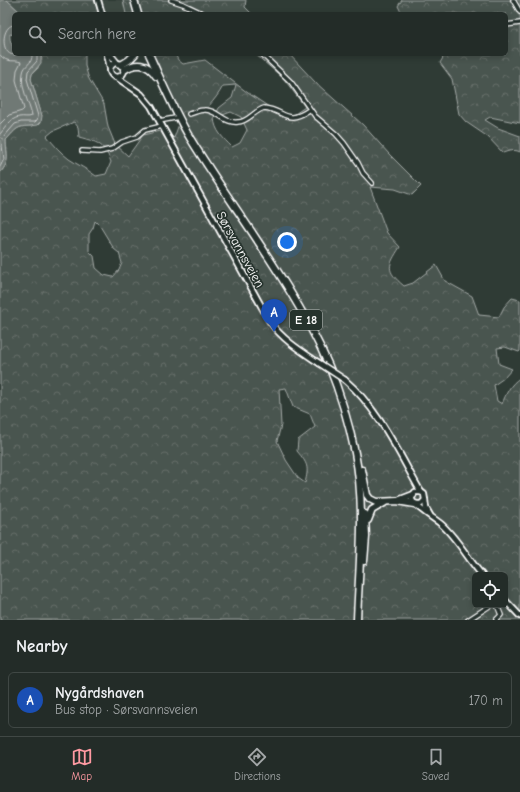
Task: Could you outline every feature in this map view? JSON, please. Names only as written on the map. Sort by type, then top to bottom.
[{"type":"highway","points":[[133,2],[134,12]]},
{"type":"highway","points":[[133,2],[137,12]]},
{"type":"highway","points":[[121,67],[133,56]]},
{"type":"highway","name":"E 18","points":[[150,56],[170,102]]},
{"type":"highway","name":"E 18","points":[[154,56],[171,95],[194,137],[296,294],[315,330],[333,369],[346,405],[367,495],[370,499],[376,502],[397,501],[416,504]]},
{"type":"highway","name":"E 18","points":[[121,67],[139,64],[149,68],[153,72],[196,147],[291,294],[329,367],[342,404],[355,452],[361,493],[362,535],[357,620]]},
{"type":"highway","name":"E 18","points":[[362,470],[365,495],[366,537]]},
{"type":"highway","name":"E 18","points":[[397,501],[413,494]]},
{"type":"highway","name":"E 18","points":[[360,620],[369,514],[374,508],[385,502]]},
{"type":"main road","points":[[98,0],[101,12]]},
{"type":"main road","name":"Sørsvannsveien","points":[[109,56],[110,68]]},
{"type":"main road","name":"Sørsvannsveien","points":[[111,56],[121,67],[130,86]]},
{"type":"main road","points":[[113,64],[121,67],[120,77],[116,77],[111,74],[110,68],[113,64]]},
{"type":"main road","name":"Sørsvannsveien","points":[[116,77],[144,96],[162,126],[264,313],[282,337],[291,345],[346,380],[361,394],[401,455],[421,492]]},
{"type":"main road","name":"Sørsvannsveien","points":[[413,478],[413,494]]},
{"type":"main road","points":[[431,517],[426,508],[424,494],[421,492],[413,494],[412,501],[427,515],[447,530],[480,572]]},
{"type":"main road","points":[[416,504],[420,504],[425,500]]},
{"type":"main road","points":[[508,603],[520,616]]},
{"type":"street","points":[[170,0],[184,4],[200,12]]},
{"type":"street","points":[[513,0],[520,12]]},
{"type":"street","points":[[508,25],[520,23]]},
{"type":"street","points":[[264,56],[291,82],[309,110],[344,143],[363,173],[372,183]]},
{"type":"street","points":[[189,114],[205,110],[212,111],[229,122],[237,122],[245,121],[264,108],[290,117],[300,115],[309,110]]},
{"type":"street","points":[[159,121],[175,118]]},
{"type":"street","points":[[82,151],[100,152],[112,149],[122,142],[136,137],[145,130],[162,126]]},
{"type":"street","points":[[468,620],[486,608]]},
{"type":"street","points":[[496,620],[501,615],[498,608]]},
{"type":"shaded area","points":[[94,0],[123,0],[126,12],[98,12]]},
{"type":"green space","points":[[7,0],[94,0],[98,12],[20,12]]},
{"type":"green space","points":[[123,0],[246,0],[245,7],[250,12],[190,12],[186,10],[179,12],[126,12]]},
{"type":"green space","points":[[402,0],[520,0],[520,123],[490,117],[485,120],[498,128],[520,136],[520,152],[514,150],[503,153],[488,137],[466,122],[459,114],[452,79],[440,63],[444,56],[508,56],[508,12],[401,12],[398,6]]},
{"type":"green space","points":[[42,56],[85,56],[85,66],[89,79],[104,104],[108,127],[115,144],[128,156],[143,135],[164,130],[174,138],[179,124],[148,56],[176,56],[183,64],[205,60],[248,93],[275,111],[292,116],[305,107],[284,79],[257,56],[291,56],[315,82],[363,125],[421,186],[412,195],[395,189],[370,187],[387,233],[400,247],[391,263],[390,268],[391,272],[398,281],[404,286],[413,283],[436,265],[445,281],[472,296],[479,315],[499,317],[504,307],[512,298],[520,300],[520,351],[519,352],[505,347],[497,348],[499,364],[512,369],[504,378],[494,385],[497,401],[502,404],[511,386],[520,378],[520,620],[0,620],[0,173],[7,161],[6,140],[17,129],[32,126],[42,116],[31,79],[32,74],[38,68]],"holes":[[[236,85],[232,98],[219,108],[216,114],[208,107],[223,86]],[[231,112],[241,117],[247,130],[240,143],[232,147],[220,134],[216,127],[214,118]],[[74,122],[78,127],[79,137],[99,144],[106,151],[111,162],[106,174],[96,176],[69,159],[47,136],[53,131]],[[95,221],[100,226],[114,249],[119,253],[122,263],[119,270],[113,277],[104,275],[96,268],[94,256],[89,251],[89,234]],[[286,388],[293,407],[310,414],[315,427],[298,440],[297,451],[307,466],[305,483],[298,478],[286,460],[277,441],[281,425],[279,389]]]},
{"type":"water","points":[[0,0],[7,0],[20,12],[12,12],[12,34],[10,34],[10,40],[12,46],[12,56],[41,56],[41,63],[32,74],[31,79],[42,116],[41,122],[38,125],[20,127],[6,140],[7,161],[0,173]]},
{"type":"tunnel","points":[[178,117],[189,114]]},
{"type":"place","name":"Nygårdshaven","points":[[274,332]]}]
